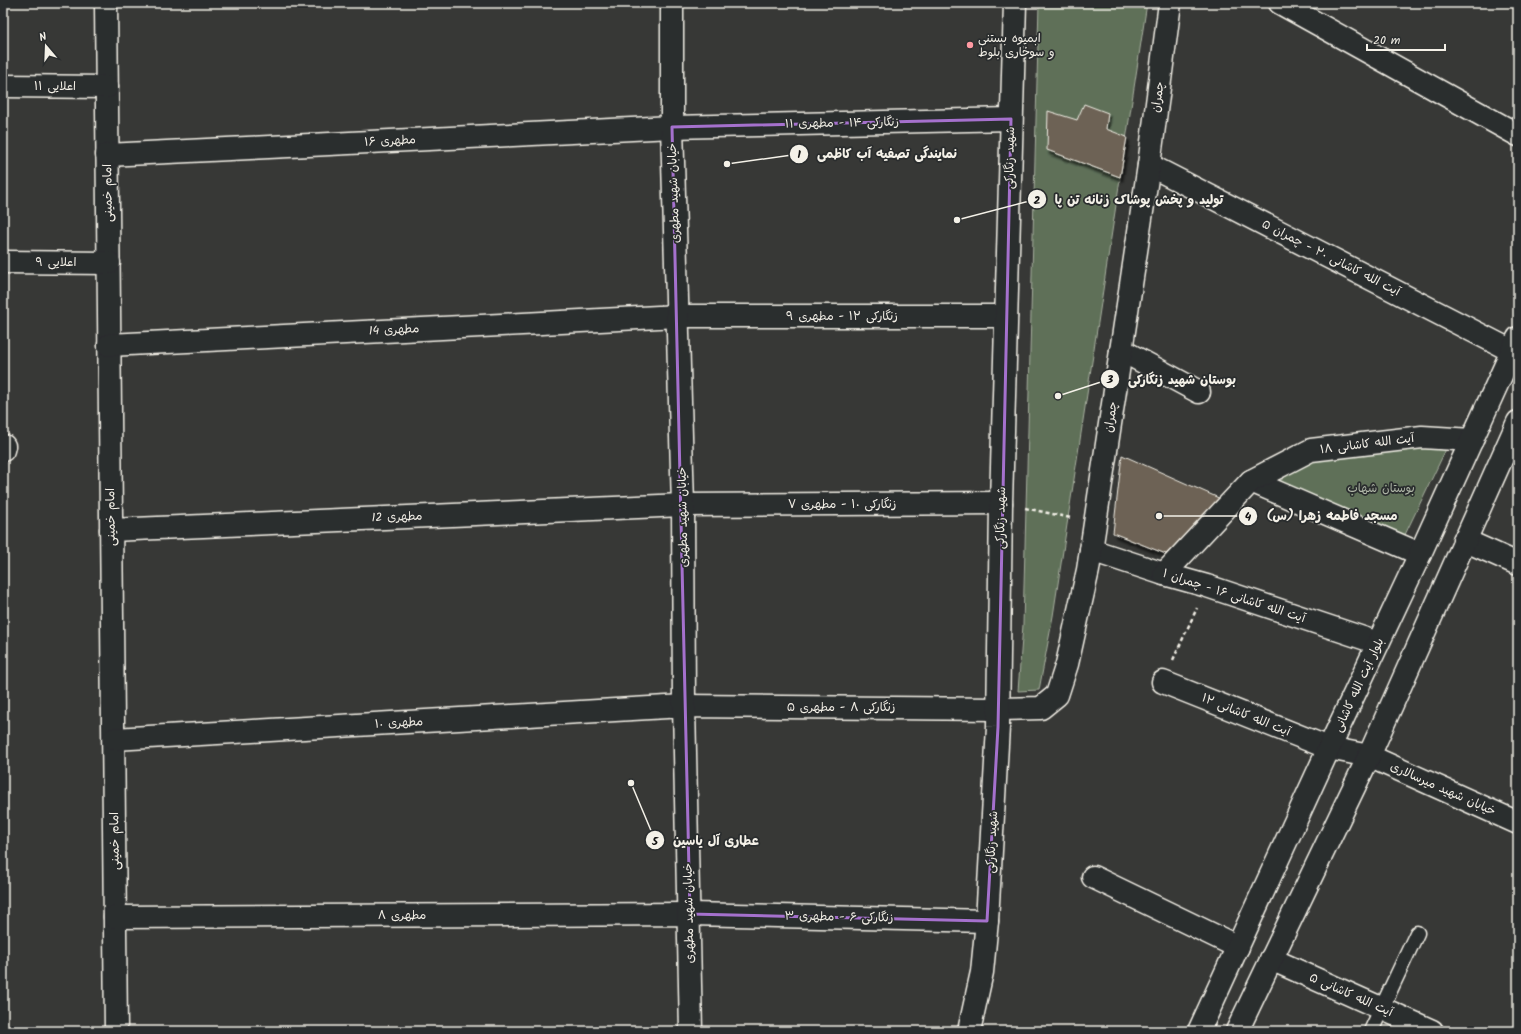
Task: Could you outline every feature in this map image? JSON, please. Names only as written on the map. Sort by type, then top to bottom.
[{"type":"street","name":"امام خمینی","points":[[106,3],[116,1031]]},
{"type":"street","name":"خیابان شهید مطهری","points":[[672,3],[672,127],[683,505],[684,706],[690,914],[691,1031]]},
{"type":"street","name":"شهید زنگارکی","points":[[969,1031],[982,972],[987,921],[998,709],[1001,503],[1015,3]]},
{"type":"street","name":"چمران","points":[[998,709],[1041,708],[1056,695],[1067,664],[1088,570],[1149,165],[1170,3]]},
{"type":"street","points":[[1280,3],[1518,135]]},
{"type":"street","name":"اعلایی ۱۱","points":[[3,86],[107,87]]},
{"type":"street","name":"زنگارکی ۱۴ - مطهری ۱۱","points":[[672,127],[1011,119]]},
{"type":"street","name":"مطهری ۱۶","points":[[108,155],[672,127]]},
{"type":"street","name":"آیت الله کاشانی ۲۰ - چمران ۵","points":[[1149,165],[1515,345]]},
{"type":"street","name":"اعلایی ۹","points":[[3,262],[109,263]]},
{"type":"street","name":"زنگارکی ۱۲ - مطهری ۹","points":[[678,316],[1006,316]]},
{"type":"street","name":"مطهری 14","points":[[109,344],[678,316]]},
{"type":"street","name":"بلوار آیت الله کاشانی","points":[[1199,1031],[1515,345]]},
{"type":"street","points":[[1121,350],[1200,392]]},
{"type":"street","points":[[1237,1031],[1369,756],[1464,540],[1518,422]]},
{"type":"street","name":"آیت الله کاشانی ۱۸","points":[[1164,574],[1251,481],[1311,450],[1422,437],[1472,440]]},
{"type":"street","points":[[1251,481],[1420,554]]},
{"type":"street","name":"زنگارکی ۱۰ - مطهری ۷","points":[[683,505],[1001,503]]},
{"type":"street","name":"مطهری 12","points":[[111,530],[683,505]]},
{"type":"street","points":[[1464,540],[1518,564]]},
{"type":"street","name":"آیت الله کاشانی ۱۶ - چمران ۱","points":[[1091,550],[1164,574],[1207,586],[1378,644]]},
{"type":"street","name":"آیت الله کاشانی ۱۲","points":[[1162,682],[1329,748],[1369,756]]},
{"type":"street","name":"زنگارکی ۸ - مطهری ۵","points":[[684,706],[998,709]]},
{"type":"street","name":"مطهری ۱۰","points":[[114,739],[684,706]]},
{"type":"street","name":"خیابان شهید میرسالاری","points":[[1369,756],[1518,823]]},
{"type":"street","points":[[1093,877],[1238,947]]},
{"type":"street","name":"مطهری ۸","points":[[115,917],[690,914]]},
{"type":"street","name":"زنگارکی ۶ - مطهری ۳","points":[[690,914],[987,921]]},
{"type":"street","name":"آیت الله کاشانی ۵","points":[[1271,959],[1423,1029]]},
{"type":"lane","points":[[1371,1031],[1416,933]]},
{"type":"path","points":[[1001,503],[1095,522]]},
{"type":"path","points":[[1162,682],[1207,586]]},
{"type":"highlighted area","points":[[1011,119],[998,727],[987,921],[690,914],[672,127]]},
{"type":"green space","points":[[1039,3],[1147,3],[1053,616],[1039,690],[1018,691],[1023,625]]},
{"type":"green space","name":"بوستان شهاب","points":[[1448,445],[1401,543],[1274,486],[1308,458]]},
{"type":"building","points":[[1084,104],[1108,113],[1106,129],[1127,137],[1120,177],[1047,150],[1048,111],[1077,120]]},
{"type":"building","points":[[1122,455],[1221,499],[1166,554],[1113,533]]},
{"type":"place","name":"ابمیوه بستنی و ‌سوخاری بلوط","points":[[970,45]]},
{"type":"place","name":"نمایندگی تصفیه آب کاظمی","points":[[727,164]]},
{"type":"place","name":"تولید و پخش پوشاک زنانه تن پا","points":[[957,220]]},
{"type":"place","name":"بوستان شهید زنگارکی","points":[[1058,396]]},
{"type":"place","name":"مسجد فاطمه زهرا (س)","points":[[1159,516]]},
{"type":"place","name":"عطاری آل یاسین","points":[[631,783]]}]
